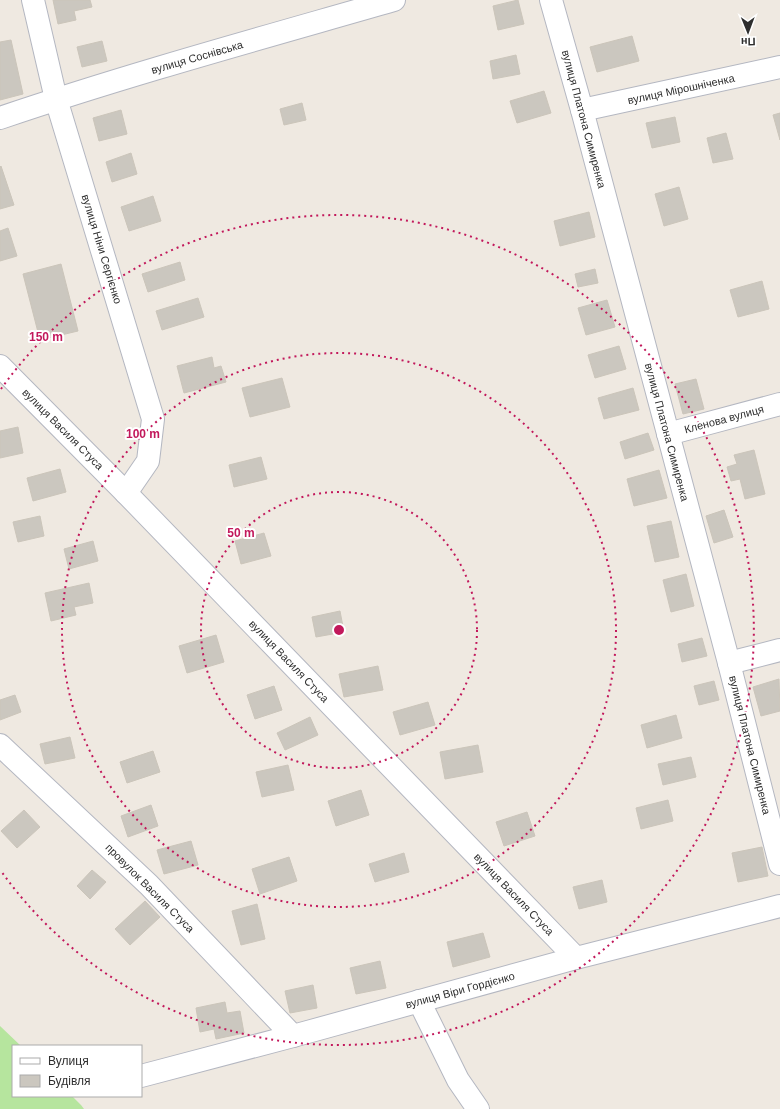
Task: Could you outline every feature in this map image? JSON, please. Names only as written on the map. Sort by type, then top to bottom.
[{"type":"street","name":"вулиця Ніни Сергієнко","points":[[33,0],[56,99],[153,419],[148,462],[126,493]]},
{"type":"street","name":"вулиця Соснівська","points":[[0,118],[56,99],[186,60],[394,0]]},
{"type":"street","name":"вулиця Платона Симиренка","points":[[551,0],[582,110],[729,663],[780,864]]},
{"type":"street","name":"вулиця Мірошніченка","points":[[582,110],[780,67]]},
{"type":"street","name":"вулиця Василя Стуса","points":[[0,366],[126,493],[576,958]]},
{"type":"street","name":"Кленова вулиця","points":[[668,434],[780,404]]},
{"type":"street","points":[[729,663],[780,650]]},
{"type":"street","name":"провулок Василя Стуса","points":[[0,745],[149,885],[293,1036]]},
{"type":"street","name":"вулиця Віри Гордієнко","points":[[142,1076],[576,958],[780,906]]},
{"type":"street","points":[[419,1001],[458,1080],[478,1109]]},
{"type":"green space","points":[[0,1026],[20,1045],[12,1045],[12,1097],[73,1097],[84,1109],[0,1109]]},
{"type":"building","points":[[53,0],[90,0],[92,7],[74,11],[76,20],[58,24]]},
{"type":"building","points":[[518,0],[524,24],[498,30],[493,6]]},
{"type":"building","points":[[632,36],[639,61],[597,72],[590,47]]},
{"type":"building","points":[[11,40],[23,94],[0,100],[0,42]]},
{"type":"building","points":[[102,41],[107,61],[82,67],[77,47]]},
{"type":"building","points":[[516,55],[520,74],[493,79],[490,61]]},
{"type":"building","points":[[544,91],[551,113],[517,123],[510,101]]},
{"type":"building","points":[[302,103],[306,120],[284,125],[280,109]]},
{"type":"building","points":[[121,110],[127,134],[99,141],[93,118]]},
{"type":"building","points":[[780,113],[780,140],[773,115]]},
{"type":"building","points":[[675,117],[680,142],[652,148],[646,123]]},
{"type":"building","points":[[726,133],[733,159],[713,163],[707,138]]},
{"type":"building","points":[[131,153],[137,174],[112,182],[106,162]]},
{"type":"building","points":[[1,166],[14,205],[0,209],[0,167]]},
{"type":"building","points":[[679,187],[688,219],[664,226],[655,194]]},
{"type":"building","points":[[153,196],[161,221],[129,231],[121,207]]},
{"type":"building","points":[[589,212],[595,237],[560,246],[554,221]]},
{"type":"building","points":[[8,228],[17,256],[0,261],[0,231]]},
{"type":"building","points":[[180,262],[185,280],[148,292],[142,274]]},
{"type":"building","points":[[61,264],[78,331],[40,340],[23,274]]},
{"type":"building","points":[[595,269],[598,283],[578,287],[575,274]]},
{"type":"building","points":[[762,281],[769,309],[738,317],[730,290]]},
{"type":"building","points":[[198,298],[204,317],[162,330],[156,311]]},
{"type":"building","points":[[607,300],[615,327],[586,335],[578,308]]},
{"type":"building","points":[[619,346],[626,369],[595,378],[588,355]]},
{"type":"building","points":[[212,357],[214,368],[221,366],[226,382],[184,393],[177,366]]},
{"type":"building","points":[[282,378],[290,407],[250,417],[242,388]]},
{"type":"building","points":[[696,379],[704,409],[683,414],[675,384]]},
{"type":"building","points":[[633,388],[639,410],[604,419],[598,398]]},
{"type":"building","points":[[18,427],[23,453],[0,458],[0,431]]},
{"type":"building","points":[[648,433],[654,450],[625,459],[620,442]]},
{"type":"building","points":[[754,450],[765,494],[745,499],[740,479],[731,481],[727,467],[737,464],[734,455]]},
{"type":"building","points":[[261,457],[267,479],[234,487],[229,465]]},
{"type":"building","points":[[60,469],[66,492],[33,501],[27,478]]},
{"type":"building","points":[[659,470],[667,498],[634,506],[627,479]]},
{"type":"building","points":[[724,510],[733,537],[714,543],[706,516]]},
{"type":"building","points":[[40,516],[44,536],[18,542],[13,522]]},
{"type":"building","points":[[671,521],[679,557],[655,562],[647,526]]},
{"type":"building","points":[[264,533],[271,556],[241,564],[235,541]]},
{"type":"building","points":[[93,541],[98,561],[69,569],[64,549]]},
{"type":"building","points":[[686,574],[694,606],[671,612],[663,580]]},
{"type":"building","points":[[89,583],[93,603],[74,607],[76,615],[51,621],[45,593]]},
{"type":"building","points":[[340,611],[344,632],[316,637],[312,617]]},
{"type":"building","points":[[216,635],[224,662],[187,673],[179,646]]},
{"type":"building","points":[[702,638],[707,656],[682,662],[678,644]]},
{"type":"building","points":[[378,666],[383,690],[344,697],[339,674]]},
{"type":"building","points":[[779,679],[780,711],[761,716],[753,687]]},
{"type":"building","points":[[714,681],[719,700],[699,705],[694,686]]},
{"type":"building","points":[[274,686],[282,710],[255,719],[247,695]]},
{"type":"building","points":[[15,695],[21,712],[0,720],[0,700]]},
{"type":"building","points":[[428,702],[435,725],[400,735],[393,712]]},
{"type":"building","points":[[676,715],[682,738],[647,748],[641,725]]},
{"type":"building","points":[[310,717],[318,735],[285,750],[277,733]]},
{"type":"building","points":[[70,737],[75,758],[45,764],[40,744]]},
{"type":"building","points":[[478,745],[483,772],[445,779],[440,752]]},
{"type":"building","points":[[153,751],[160,772],[127,783],[120,762]]},
{"type":"building","points":[[691,757],[696,777],[663,785],[658,764]]},
{"type":"building","points":[[288,765],[294,790],[262,797],[256,772]]},
{"type":"building","points":[[361,790],[369,815],[336,826],[328,801]]},
{"type":"building","points":[[668,800],[673,821],[641,829],[636,808]]},
{"type":"building","points":[[151,805],[158,826],[128,837],[121,816]]},
{"type":"building","points":[[24,810],[40,827],[17,848],[1,831]]},
{"type":"building","points":[[527,812],[535,836],[504,846],[496,822]]},
{"type":"building","points":[[191,841],[198,865],[164,874],[157,850]]},
{"type":"building","points":[[762,847],[768,876],[738,882],[732,853]]},
{"type":"building","points":[[404,853],[409,872],[375,882],[369,864]]},
{"type":"building","points":[[289,857],[297,881],[260,894],[252,869]]},
{"type":"building","points":[[92,870],[106,882],[90,899],[77,886]]},
{"type":"building","points":[[602,880],[607,902],[579,909],[573,887]]},
{"type":"building","points":[[145,901],[160,917],[130,945],[115,929]]},
{"type":"building","points":[[257,904],[265,939],[241,945],[232,911]]},
{"type":"building","points":[[483,933],[490,957],[453,967],[447,942]]},
{"type":"building","points":[[380,961],[386,988],[356,994],[350,968]]},
{"type":"building","points":[[313,985],[317,1008],[290,1013],[285,991]]},
{"type":"building","points":[[225,1002],[227,1013],[240,1011],[244,1033],[216,1039],[214,1029],[200,1032],[196,1008]]}]
